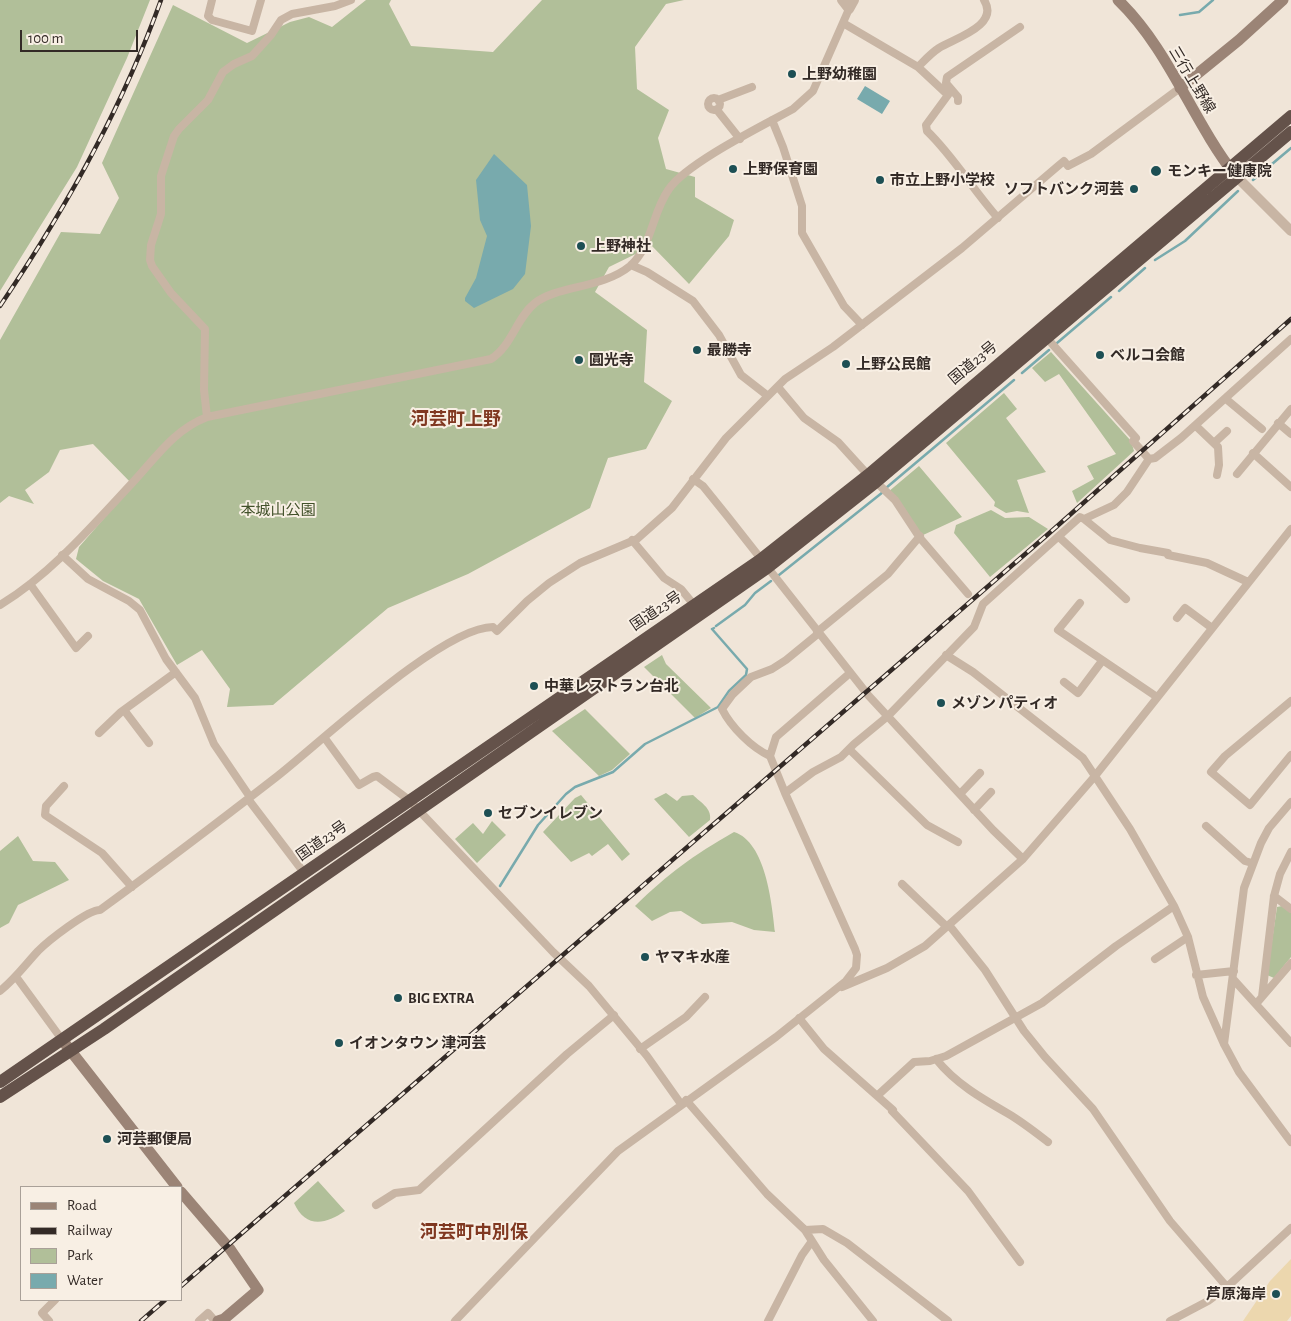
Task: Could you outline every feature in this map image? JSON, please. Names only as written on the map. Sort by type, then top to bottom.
[{"type":"highway","name":"国道23号","points":[[0,1082],[67,1046],[419,810],[764,564],[1046,337],[1233,172],[1291,116]]},
{"type":"highway","name":"国道23号","points":[[872,478],[1233,172],[1291,132]]},
{"type":"highway","name":"国道23号","points":[[0,1097],[67,1046],[409,800],[694,605],[764,564]]},
{"type":"main road","name":"三行上野線","points":[[1118,0],[1143,29],[1233,172]]},
{"type":"main road","points":[[1180,88],[1239,40],[1283,0]]},
{"type":"main road","points":[[67,1046],[176,1186]]},
{"type":"main road","points":[[182,1193],[230,1249],[258,1290],[224,1319],[217,1321]]},
{"type":"street","points":[[212,0],[208,16],[212,20],[252,31],[261,0]]},
{"type":"street","points":[[207,417],[204,390],[206,329],[171,293],[152,266],[150,260],[151,246],[161,214],[161,176],[169,150],[179,129],[208,100],[223,72],[234,64],[252,56],[271,35],[281,20],[292,14],[334,6],[351,0]]},
{"type":"street","points":[[0,606],[30,584],[62,555],[183,428],[207,417],[491,359],[506,346],[528,310],[540,300],[603,280],[631,265],[646,243],[659,208],[673,183],[688,170],[799,105],[813,91],[851,4],[842,0]]},
{"type":"street","points":[[918,66],[939,48],[981,24],[987,17],[988,12],[984,0]]},
{"type":"street","points":[[843,23],[918,66],[948,95],[926,126],[927,131],[951,156],[979,196],[998,218]]},
{"type":"street","points":[[958,101],[958,97],[946,83],[947,77],[1020,27]]},
{"type":"street","points":[[740,139],[717,110],[710,108],[707,98],[718,100],[752,87]]},
{"type":"street","points":[[0,991],[16,978],[39,950],[78,921],[95,910],[100,910],[249,798],[406,671],[439,649],[481,627],[494,627],[497,631],[527,601],[549,583],[586,560],[637,539],[672,508],[726,438],[794,372],[862,325],[998,218],[1064,161],[1068,166],[1091,154],[1180,88]]},
{"type":"street","points":[[717,110],[720,105],[718,100]]},
{"type":"street","points":[[772,120],[784,147],[802,206],[802,233],[844,306],[862,325]]},
{"type":"street","points":[[1233,172],[1291,231]]},
{"type":"street","points":[[631,265],[647,272],[693,301],[719,335],[741,375],[768,396]]},
{"type":"street","points":[[1046,337],[1136,438],[1133,441],[1149,459]]},
{"type":"street","points":[[1084,519],[1114,505],[1127,492],[1149,459],[1155,458],[1196,426],[1291,339]]},
{"type":"street","points":[[778,387],[804,418],[838,442],[895,500],[920,536],[968,594]]},
{"type":"street","points":[[1226,399],[1262,429]]},
{"type":"street","points":[[1236,474],[1291,409]]},
{"type":"street","points":[[1278,423],[1291,434]]},
{"type":"street","points":[[1196,426],[1218,447],[1217,476]]},
{"type":"street","points":[[1214,444],[1228,431]]},
{"type":"street","points":[[1253,453],[1291,487]]},
{"type":"street","points":[[694,479],[719,505],[850,673],[974,810],[1023,858]]},
{"type":"street","points":[[785,793],[813,772],[841,757],[888,716],[974,627],[983,604],[1080,517],[1110,540],[1168,553],[1168,555],[1192,558],[1248,582]]},
{"type":"street","points":[[836,990],[912,955],[948,926],[1023,858],[1095,776],[1291,528]]},
{"type":"street","points":[[455,1321],[618,1151],[836,990],[856,968],[857,955],[770,756],[728,721],[722,709],[733,694],[751,677],[772,669],[786,660],[888,574],[920,536]]},
{"type":"street","points":[[1059,537],[1126,599]]},
{"type":"street","points":[[632,540],[664,578],[681,589],[694,605]]},
{"type":"street","points":[[62,555],[88,579],[138,607],[176,672],[197,702],[214,744],[249,798],[305,874]]},
{"type":"street","points":[[30,584],[76,648],[88,636]]},
{"type":"street","points":[[1080,603],[1058,630],[1157,698]]},
{"type":"street","points":[[1177,618],[1185,608],[1212,628]]},
{"type":"street","points":[[946,655],[973,672],[1083,758],[1130,829],[1174,906],[1188,937],[1196,974],[1212,1020],[1239,1072],[1291,1142]]},
{"type":"street","points":[[1064,682],[1078,693],[1102,661]]},
{"type":"street","points":[[99,733],[124,710],[176,672]]},
{"type":"street","points":[[770,756],[776,737],[850,673]]},
{"type":"street","points":[[1291,701],[1225,756],[1211,772],[1250,805],[1291,755]]},
{"type":"street","points":[[124,710],[149,743]]},
{"type":"street","points":[[324,737],[359,785],[373,776],[379,777],[409,800],[614,1015],[684,1102],[767,1194],[805,1230],[824,1260],[873,1321]]},
{"type":"street","points":[[849,749],[928,825],[958,842]]},
{"type":"street","points":[[960,794],[980,773]]},
{"type":"street","points":[[64,786],[46,806],[45,815],[102,853],[132,886]]},
{"type":"street","points":[[974,810],[991,792]]},
{"type":"street","points":[[1224,1044],[1244,888],[1252,863],[1269,828],[1291,802]]},
{"type":"street","points":[[1206,826],[1246,861],[1252,863]]},
{"type":"street","points":[[1262,997],[1274,896],[1280,874],[1291,852]]},
{"type":"street","points":[[902,884],[948,926],[984,970],[1014,1017],[1045,1057],[1093,1109],[1170,1222],[1227,1287]]},
{"type":"street","points":[[1274,896],[1291,910]]},
{"type":"street","points":[[878,1095],[907,1066],[914,1062],[936,1059],[1056,994],[1097,960],[1174,906]]},
{"type":"street","points":[[1155,959],[1188,937]]},
{"type":"street","points":[[1256,1004],[1291,962]]},
{"type":"street","points":[[1196,974],[1234,970]]},
{"type":"street","points":[[16,978],[67,1046]]},
{"type":"street","points":[[1232,979],[1290,1039]]},
{"type":"street","points":[[640,1048],[686,1016],[705,998]]},
{"type":"street","points":[[376,1205],[395,1193],[419,1190],[567,1054],[614,1015]]},
{"type":"street","points":[[799,1018],[824,1049],[878,1095],[968,1191],[1020,1262]]},
{"type":"street","points":[[936,1059],[978,1096],[1009,1114],[1048,1142]]},
{"type":"street","points":[[1170,1321],[1227,1287],[1291,1228]]},
{"type":"street","points":[[805,1230],[823,1229],[847,1243],[948,1321]]},
{"type":"street","points":[[768,1321],[812,1240]]},
{"type":"street","points":[[49,1321],[42,1313],[55,1301]]},
{"type":"street","points":[[199,1321],[208,1313],[217,1321]]},
{"type":"green space","points":[[0,0],[150,0],[127,58],[77,167],[0,291]]},
{"type":"green space","name":"本城山公園","points":[[366,0],[391,0],[389,4],[411,46],[493,52],[542,0],[684,0],[666,4],[635,47],[637,89],[669,110],[658,138],[666,169],[695,177],[695,197],[734,220],[729,236],[689,284],[652,246],[609,267],[595,292],[647,330],[644,382],[672,401],[646,449],[608,458],[590,508],[468,574],[388,608],[273,705],[227,707],[230,689],[202,650],[177,665],[139,599],[103,581],[76,559],[79,547],[133,485],[93,444],[60,450],[49,472],[25,490],[34,504],[9,496],[0,503],[0,340],[61,232],[100,234],[119,198],[102,163],[173,5],[247,43],[290,22],[309,17],[332,27]]},
{"type":"green space","points":[[1051,352],[1131,441],[1134,451],[1077,503],[1072,491],[1094,479],[1087,466],[1116,454],[1059,374],[1045,382],[1032,368]]},
{"type":"green space","points":[[1004,393],[1017,409],[1006,418],[1046,472],[1017,480],[1029,513],[1017,511],[1006,513],[994,506],[995,502],[946,443]]},
{"type":"green space","points":[[919,466],[962,517],[921,536],[888,492]]},
{"type":"green space","points":[[991,510],[1005,518],[1029,517],[1048,529],[990,577],[954,533],[956,525]]},
{"type":"green space","points":[[662,655],[666,664],[711,708],[695,718],[644,667]]},
{"type":"green space","points":[[585,709],[630,754],[612,770],[599,776],[552,731]]},
{"type":"green space","points":[[666,793],[677,801],[682,796],[693,795],[707,809],[710,820],[689,837],[654,799]]},
{"type":"green space","points":[[581,795],[630,854],[622,861],[608,844],[592,856],[589,853],[571,862],[543,832],[575,798]]},
{"type":"green space","points":[[492,821],[506,835],[477,863],[455,839],[473,823],[483,834]]},
{"type":"green space","points":[[734,832],[745,838],[760,861],[769,891],[775,932],[754,930],[732,922],[702,924],[681,911],[670,912],[652,921],[635,906],[682,866]]},
{"type":"green space","points":[[18,836],[33,861],[55,862],[69,880],[18,905],[9,923],[0,928],[0,851]]},
{"type":"green space","points":[[1282,906],[1291,913],[1291,957],[1274,978],[1267,975],[1277,907]]},
{"type":"green space","points":[[318,1181],[345,1211],[338,1216],[316,1222],[304,1217],[294,1203]]},
{"type":"sand","name":"芦原海岸","points":[[1291,1259],[1291,1316],[1287,1321],[1243,1321],[1270,1281]]},
{"type":"water","points":[[865,86],[890,101],[882,114],[857,99]]},
{"type":"water","points":[[494,154],[527,185],[531,226],[525,274],[513,289],[474,308],[465,301],[465,298],[476,278],[487,236],[480,220],[476,180]]},
{"type":"waterway","points":[[1180,15],[1199,12],[1213,0]]},
{"type":"waterway","points":[[1253,180],[1291,148]]},
{"type":"waterway","points":[[1155,260],[1185,241],[1238,191]]},
{"type":"waterway","points":[[1119,291],[1145,268]]},
{"type":"waterway","points":[[1057,343],[1111,297]]},
{"type":"waterway","points":[[1022,373],[1049,350]]},
{"type":"waterway","points":[[886,488],[1014,380]]},
{"type":"waterway","points":[[779,575],[883,492]]},
{"type":"waterway","points":[[716,626],[745,605],[755,593],[771,581]]},
{"type":"waterway","points":[[500,886],[538,825],[566,794],[575,787],[613,772],[645,744],[718,707],[729,691],[746,675],[747,669],[712,629],[714,628]]},
{"type":"railway","points":[[0,306],[47,233],[90,158],[129,80],[161,0]]},
{"type":"railway","points":[[182,1285],[1046,536],[1291,319]]},
{"type":"railway","points":[[141,1321],[164,1301]]},
{"type":"place","name":"上野幼稚園","points":[[792,74]]},
{"type":"place","name":"上野保育園","points":[[733,169]]},
{"type":"place","name":"モンキー健康院","points":[[1156,171]]},
{"type":"place","name":"市立上野小学校","points":[[880,180]]},
{"type":"place","name":"ソフトバンク河芸","points":[[1134,189]]},
{"type":"place","name":"上野神社","points":[[581,246]]},
{"type":"place","name":"最勝寺","points":[[697,350]]},
{"type":"place","name":"ベルコ会館","points":[[1100,355]]},
{"type":"place","name":"圓光寺","points":[[579,360]]},
{"type":"place","name":"上野公民館","points":[[846,364]]},
{"type":"place","name":"中華レストラン台北","points":[[534,686]]},
{"type":"place","name":"メゾン パティオ","points":[[941,703]]},
{"type":"place","name":"セブンイレブン","points":[[488,813]]},
{"type":"place","name":"ヤマキ水産","points":[[645,957]]},
{"type":"place","name":"BIG EXTRA","points":[[398,998]]},
{"type":"place","name":"イオンタウン 津河芸","points":[[339,1043]]},
{"type":"place","name":"河芸郵便局","points":[[107,1139]]},
{"type":"place","name":"芦原海岸","points":[[1276,1294]]},
{"type":"district","name":"河芸町上野","points":[[456,420]]},
{"type":"district","name":"河芸町中別保","points":[[474,1233]]}]
